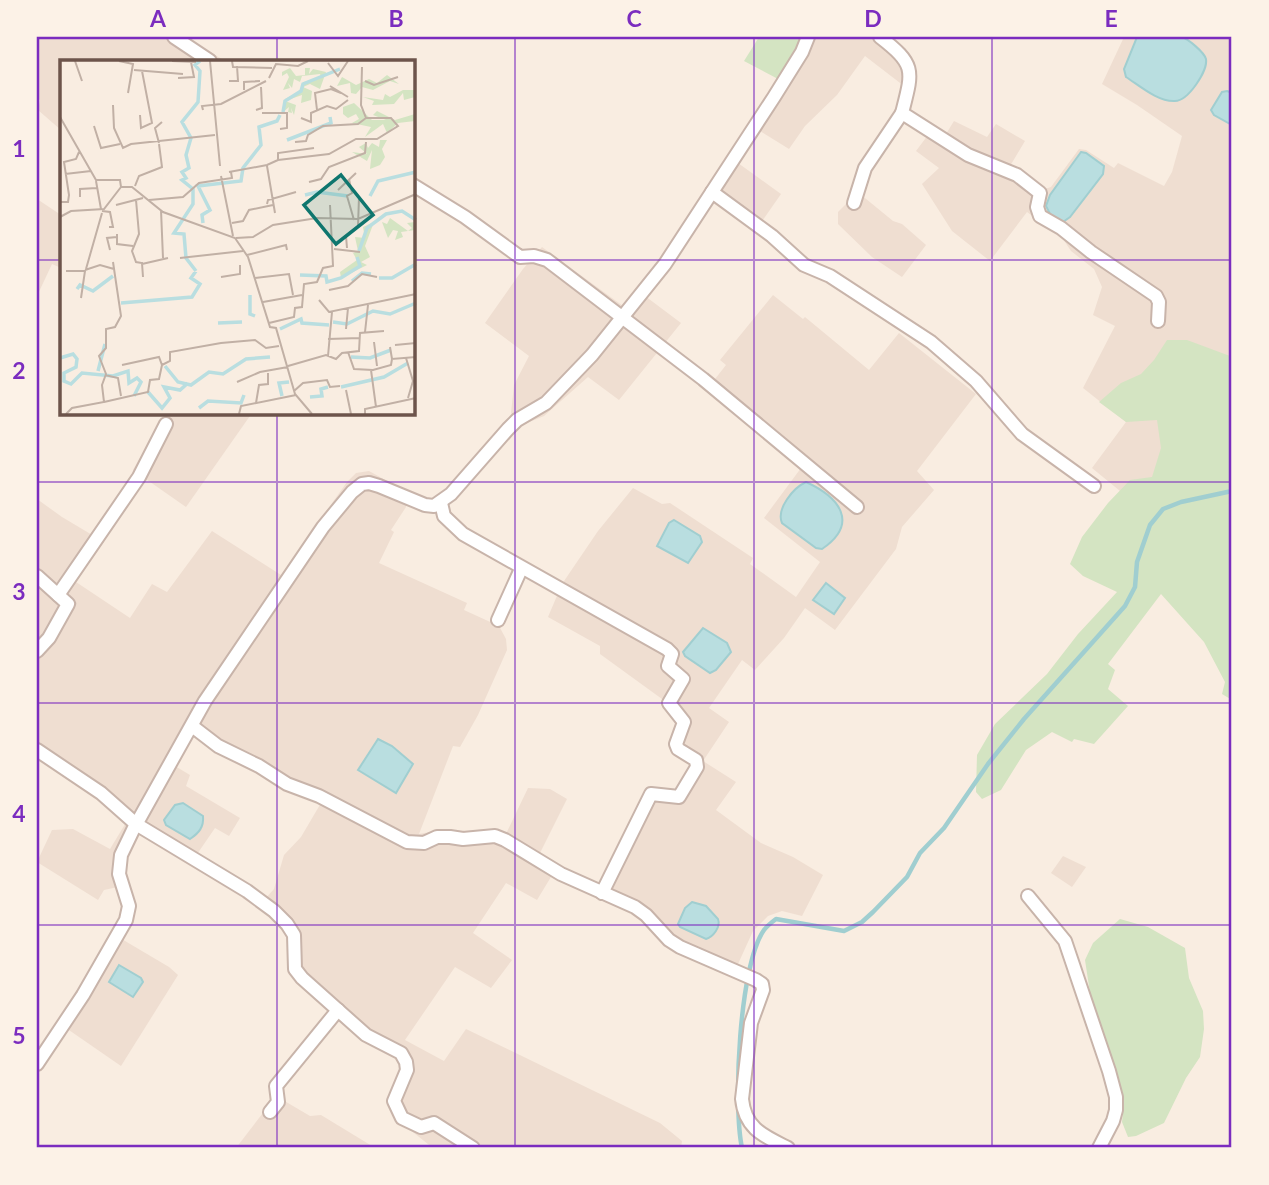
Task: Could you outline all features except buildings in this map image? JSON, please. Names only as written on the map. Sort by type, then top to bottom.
[{"type":"street","points":[[174,37],[208,60]]},
{"type":"street","points":[[37,1064],[83,995],[126,919],[129,906],[119,874],[121,855],[136,824],[205,701],[323,527],[362,484],[369,483],[414,502],[434,506],[441,503],[517,420],[546,403],[592,355],[672,253],[802,52],[808,37]]},
{"type":"street","points":[[854,203],[865,167],[902,113],[911,71],[905,58],[880,37]]},
{"type":"street","points":[[902,113],[968,155],[1017,175],[1040,193],[1037,208],[1040,216],[1156,296],[1158,321]]},
{"type":"street","points":[[415,186],[465,217],[520,257],[534,256],[547,260],[731,402],[857,507]]},
{"type":"street","points":[[712,192],[772,236],[804,265],[839,282],[931,342],[976,381],[1023,434],[1094,485]]},
{"type":"street","points":[[58,595],[139,477],[166,424]]},
{"type":"street","points":[[441,503],[444,516],[463,534],[667,649],[672,654],[668,666],[683,679],[669,703],[684,722],[676,744],[678,749],[696,760],[697,767],[679,797],[654,792],[651,794],[602,893]]},
{"type":"street","points":[[498,620],[522,569]]},
{"type":"street","points":[[37,576],[68,604],[49,638],[37,651]]},
{"type":"street","points":[[192,726],[218,746],[259,766],[287,784],[319,796],[407,842],[424,843],[437,837],[464,839],[495,836],[561,874],[635,907],[680,947],[757,980],[762,984],[763,990],[751,1023],[743,1110],[754,1130],[788,1148]]},
{"type":"street","points":[[37,750],[101,793],[136,824],[247,891],[274,911],[294,935],[295,969],[366,1035],[401,1053],[407,1062],[407,1070],[394,1101],[402,1118],[421,1127],[434,1124],[473,1148]]},
{"type":"street","points":[[1028,896],[1065,941],[1109,1071],[1116,1097],[1116,1111],[1099,1148]]},
{"type":"street","points":[[270,1112],[278,1102],[276,1086],[338,1010]]},
{"type":"shaded area","points":[[37,37],[190,37],[189,39],[223,60],[60,60],[60,129],[38,110],[40,100],[37,98]]},
{"type":"shaded area","points":[[814,37],[872,37],[901,60],[905,67],[904,86],[865,56],[837,95],[805,126],[789,149],[760,131],[802,66]]},
{"type":"shaded area","points":[[1124,37],[1232,37],[1232,422],[1178,494],[1120,491],[1092,468],[1126,422],[1083,388],[1115,326],[1093,315],[1102,287],[1094,269],[1071,251],[1063,239],[1027,212],[990,261],[952,231],[922,184],[939,168],[916,151],[928,135],[946,134],[954,121],[987,137],[996,124],[1025,141],[1010,166],[1045,189],[1051,187],[1079,149],[1086,150],[1114,168],[1118,163],[1164,186],[1172,172],[1182,136],[1102,84]]},
{"type":"shaded area","points":[[738,163],[781,194],[760,224],[719,196]]},
{"type":"shaded area","points":[[860,194],[926,245],[902,277],[872,257],[838,224],[838,212],[855,195]]},
{"type":"shaded area","points":[[37,199],[60,214],[60,268],[52,264],[37,296]]},
{"type":"shaded area","points":[[542,247],[623,306],[637,290],[681,323],[619,400],[588,377],[544,416],[522,425],[511,413],[514,385],[529,356],[485,323]]},
{"type":"shaded area","points":[[773,295],[803,319],[805,317],[869,370],[899,333],[976,394],[917,471],[934,490],[902,527],[896,549],[835,630],[805,608],[784,638],[755,670],[742,660],[709,708],[729,722],[703,761],[736,782],[716,810],[761,843],[793,857],[823,875],[802,916],[782,911],[768,916],[753,931],[738,964],[728,976],[664,944],[652,927],[602,887],[648,788],[676,796],[695,766],[669,748],[682,724],[678,717],[662,707],[662,699],[600,654],[600,646],[548,617],[562,584],[598,531],[633,488],[662,504],[670,503],[753,558],[750,564],[796,597],[820,562],[764,518],[801,468],[708,388],[726,365],[720,360]]},
{"type":"shaded area","points":[[165,415],[251,415],[186,507],[133,470]]},
{"type":"shaded area","points":[[369,471],[407,492],[406,507],[391,530],[394,532],[379,563],[467,603],[464,610],[499,626],[506,639],[507,650],[478,715],[460,747],[453,746],[419,834],[435,831],[505,836],[528,788],[550,789],[567,799],[539,855],[557,867],[537,900],[506,883],[473,933],[512,960],[491,988],[455,967],[405,1040],[444,1061],[466,1029],[660,1123],[682,1141],[681,1148],[433,1148],[395,1118],[392,1108],[402,1073],[402,1061],[299,981],[288,933],[265,899],[274,889],[284,855],[301,837],[321,803],[194,733],[175,766],[190,775],[186,786],[240,818],[229,836],[215,828],[191,863],[137,831],[130,843],[124,866],[127,885],[104,890],[98,900],[37,862],[52,830],[73,829],[110,849],[127,821],[97,796],[37,757],[37,499],[104,542],[76,582],[130,618],[152,584],[167,592],[212,531],[281,575],[347,482],[356,473]]},
{"type":"shaded area","points":[[1063,856],[1086,867],[1072,887],[1051,873]]},
{"type":"shaded area","points":[[120,938],[178,975],[121,1066],[66,1028]]},
{"type":"shaded area","points":[[276,1096],[310,1116],[321,1115],[372,1146],[371,1148],[236,1148]]},
{"type":"green space","points":[[759,37],[802,37],[778,79],[744,61]]},
{"type":"green space","points":[[1167,340],[1187,340],[1230,356],[1232,360],[1232,700],[1222,694],[1225,682],[1204,642],[1161,594],[1108,664],[1115,670],[1108,689],[1128,706],[1094,744],[1074,739],[1072,742],[1052,732],[1026,750],[1001,790],[982,799],[976,792],[977,755],[995,724],[1047,674],[1078,634],[1117,592],[1083,576],[1070,564],[1082,537],[1108,503],[1130,480],[1152,477],[1161,448],[1157,420],[1126,422],[1099,402],[1121,383],[1141,374]]},
{"type":"green space","points":[[1120,919],[1148,927],[1185,948],[1189,978],[1203,1011],[1204,1029],[1200,1057],[1186,1078],[1164,1123],[1128,1137],[1122,1122],[1124,1104],[1111,1055],[1092,1006],[1085,960],[1093,943]]},
{"type":"water","points":[[1137,37],[1182,37],[1202,53],[1206,59],[1204,71],[1186,96],[1175,101],[1162,99],[1126,77],[1124,69]]},
{"type":"water","points":[[1222,92],[1232,93],[1232,125],[1214,115],[1211,110]]},
{"type":"water","points":[[1081,152],[1104,166],[1103,174],[1070,217],[1063,222],[1058,221],[1046,206],[1050,195]]},
{"type":"water","points":[[806,482],[828,495],[841,511],[840,530],[822,549],[816,548],[782,523],[781,512],[787,499]]},
{"type":"water","points":[[674,520],[700,536],[702,542],[688,563],[657,546],[669,523]]},
{"type":"water","points":[[826,583],[845,598],[834,614],[813,600]]},
{"type":"water","points":[[703,628],[727,643],[731,652],[716,670],[710,673],[683,652]]},
{"type":"water","points":[[378,739],[392,746],[413,764],[396,793],[358,770]]},
{"type":"water","points":[[183,803],[203,816],[200,829],[190,839],[166,825],[164,820],[175,805]]},
{"type":"water","points":[[692,902],[706,906],[718,919],[717,928],[709,938],[706,939],[678,924],[685,908]]},
{"type":"water","points":[[119,965],[141,978],[143,982],[133,997],[109,982]]},
{"type":"waterway","points":[[742,1148],[738,1101],[740,1036],[749,973],[764,930],[776,919],[844,931],[862,922],[873,912],[907,877],[920,853],[944,828],[988,764],[1024,719],[1125,606],[1135,587],[1137,562],[1150,525],[1163,509],[1181,502],[1232,491]]}]
